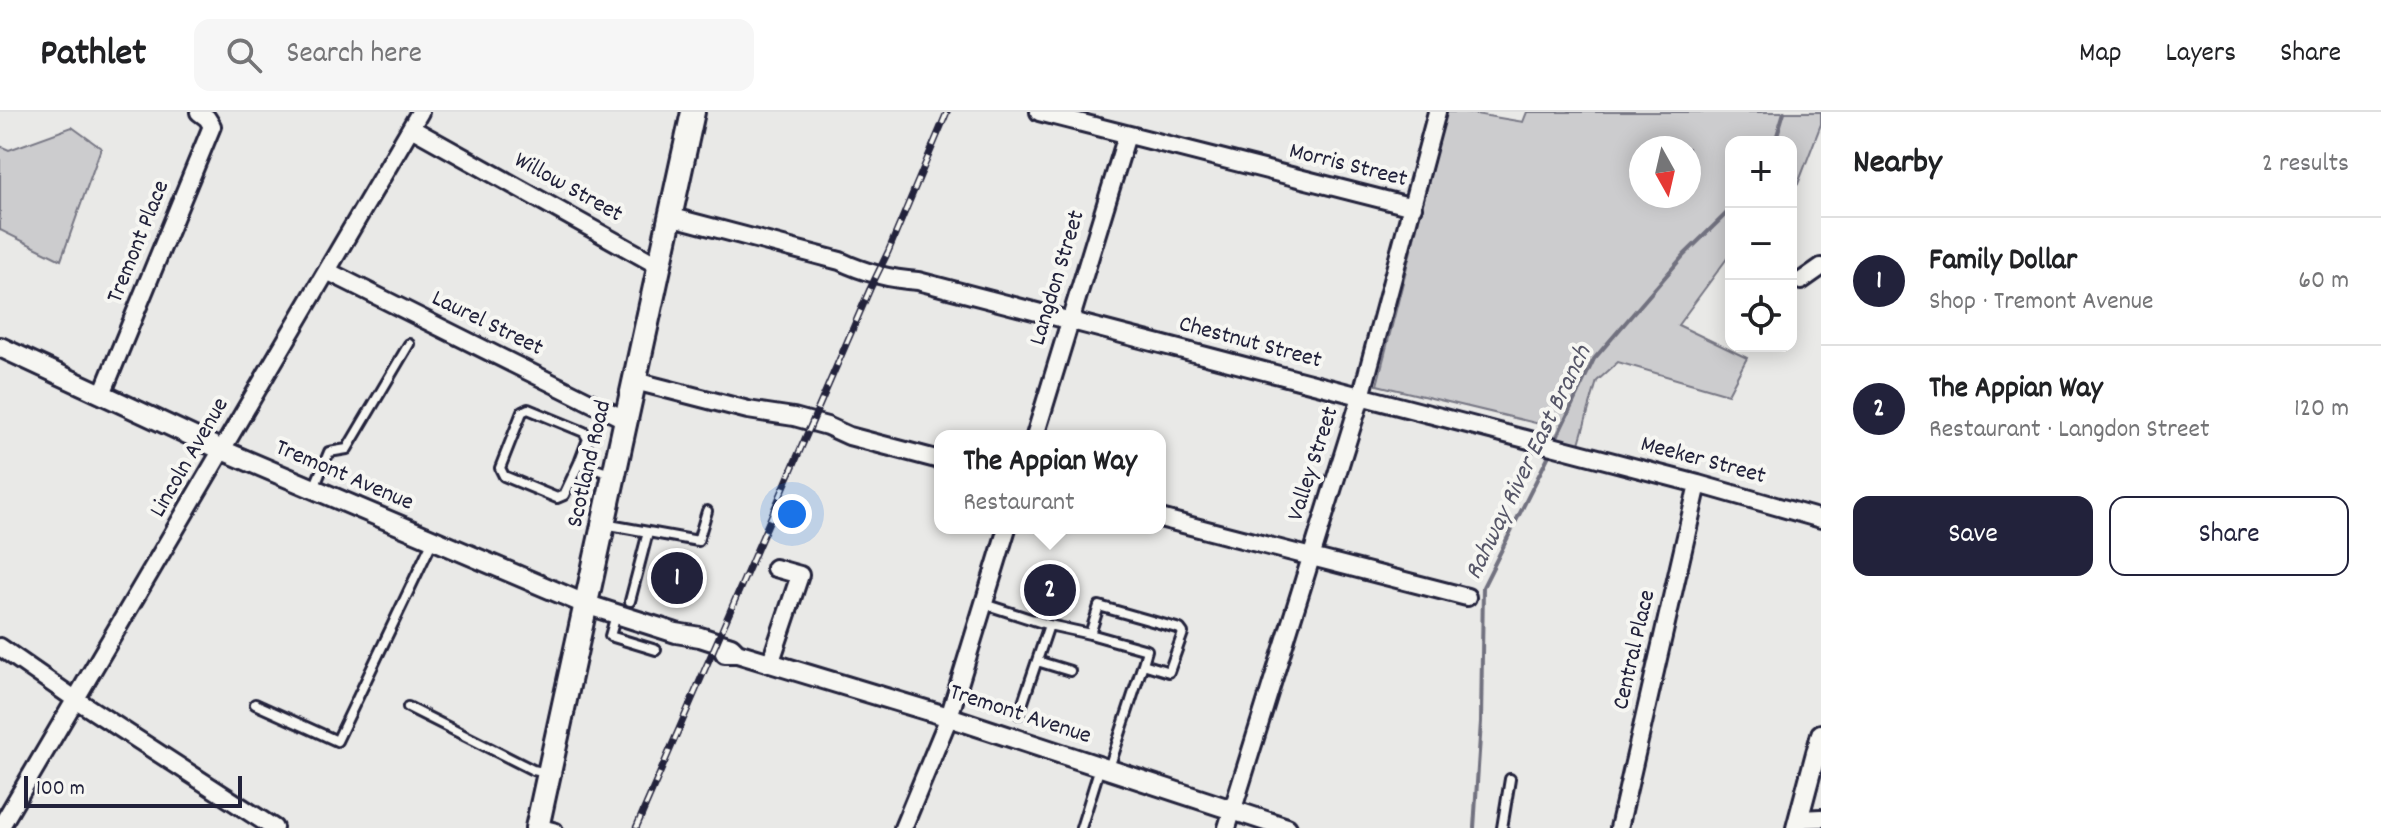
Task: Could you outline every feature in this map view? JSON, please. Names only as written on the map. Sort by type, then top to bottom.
[{"type":"main road","name":"Scotland Road","points":[[544,826],[549,773],[693,112]]},
{"type":"street","name":"Tremont Place","points":[[102,394],[212,126],[199,112]]},
{"type":"street","name":"Lincoln Avenue","points":[[0,828],[420,112]]},
{"type":"street","name":"Morris Street","points":[[1039,112],[1413,207]]},
{"type":"street","name":"Valley Street","points":[[1227,828],[1361,397],[1437,112]]},
{"type":"street","name":"Willow Street","points":[[411,128],[659,266]]},
{"type":"street","name":"Langdon Street","points":[[1037,430],[1127,135]]},
{"type":"street","name":"Chestnut Street","points":[[669,216],[840,261],[861,271],[892,279],[918,281],[1571,451]]},
{"type":"street","points":[[1801,281],[1821,267]]},
{"type":"street","name":"Laurel Street","points":[[327,271],[626,420]]},
{"type":"street","name":"Tremont Avenue","points":[[0,347],[222,450],[585,604],[623,607],[699,646],[728,654],[737,653],[949,717],[1287,828]]},
{"type":"street","points":[[635,381],[748,410],[813,433],[849,436],[934,458]]},
{"type":"street","name":"Meeker Street","points":[[1571,451],[1821,519]]},
{"type":"street","name":"Central Place","points":[[1619,828],[1698,484]]},
{"type":"street","points":[[1166,520],[1467,597]]},
{"type":"street","points":[[903,828],[949,717],[1005,534]]},
{"type":"street","points":[[770,664],[800,575],[775,568]]},
{"type":"street","points":[[0,647],[274,828]]},
{"type":"street","points":[[1821,734],[1797,823],[1821,818]]},
{"type":"lane","points":[[314,489],[329,452],[347,449],[409,344]]},
{"type":"lane","points":[[528,409],[584,432],[588,439],[579,463],[564,495],[557,498],[504,476],[500,468],[522,412],[528,409]]},
{"type":"lane","points":[[579,463],[614,475]]},
{"type":"lane","points":[[603,524],[698,541],[707,511]]},
{"type":"lane","points":[[648,532],[610,636],[656,650]]},
{"type":"lane","points":[[255,704],[337,741],[434,539]]},
{"type":"lane","points":[[984,604],[1049,625],[1147,650],[1081,828]]},
{"type":"lane","points":[[1090,634],[1099,606],[1180,629],[1183,633],[1169,672],[1143,664]]},
{"type":"lane","points":[[1019,714],[1049,625]]},
{"type":"lane","points":[[1037,661],[1070,671]]},
{"type":"lane","points":[[408,707],[533,770],[549,773]]},
{"type":"lane","points":[[1502,828],[1510,779]]},
{"type":"shaded area","points":[[1446,112],[1523,122],[1527,112],[1821,112],[1821,124],[1798,184],[1797,136],[1725,136],[1725,261],[1678,325],[1725,347],[1725,352],[1734,352],[1747,358],[1728,394],[1618,362],[1597,381],[1578,447],[1551,439],[1548,426],[1377,385]]},
{"type":"shaded area","points":[[72,127],[101,148],[61,260],[0,230],[0,146],[9,150]]},
{"type":"waterway","name":"Rahway River East Branch","points":[[1777,136],[1784,112]]},
{"type":"waterway","name":"Rahway River East Branch","points":[[1554,443],[1594,359],[1684,255],[1725,215]]},
{"type":"waterway","name":"Rahway River East Branch","points":[[1474,828],[1481,722],[1483,587],[1551,451]]},
{"type":"railway","points":[[636,828],[947,112]]},
{"type":"place","name":"Family Dollar","points":[[677,578]]},
{"type":"place","name":"The Appian Way","points":[[1050,590]]}]
